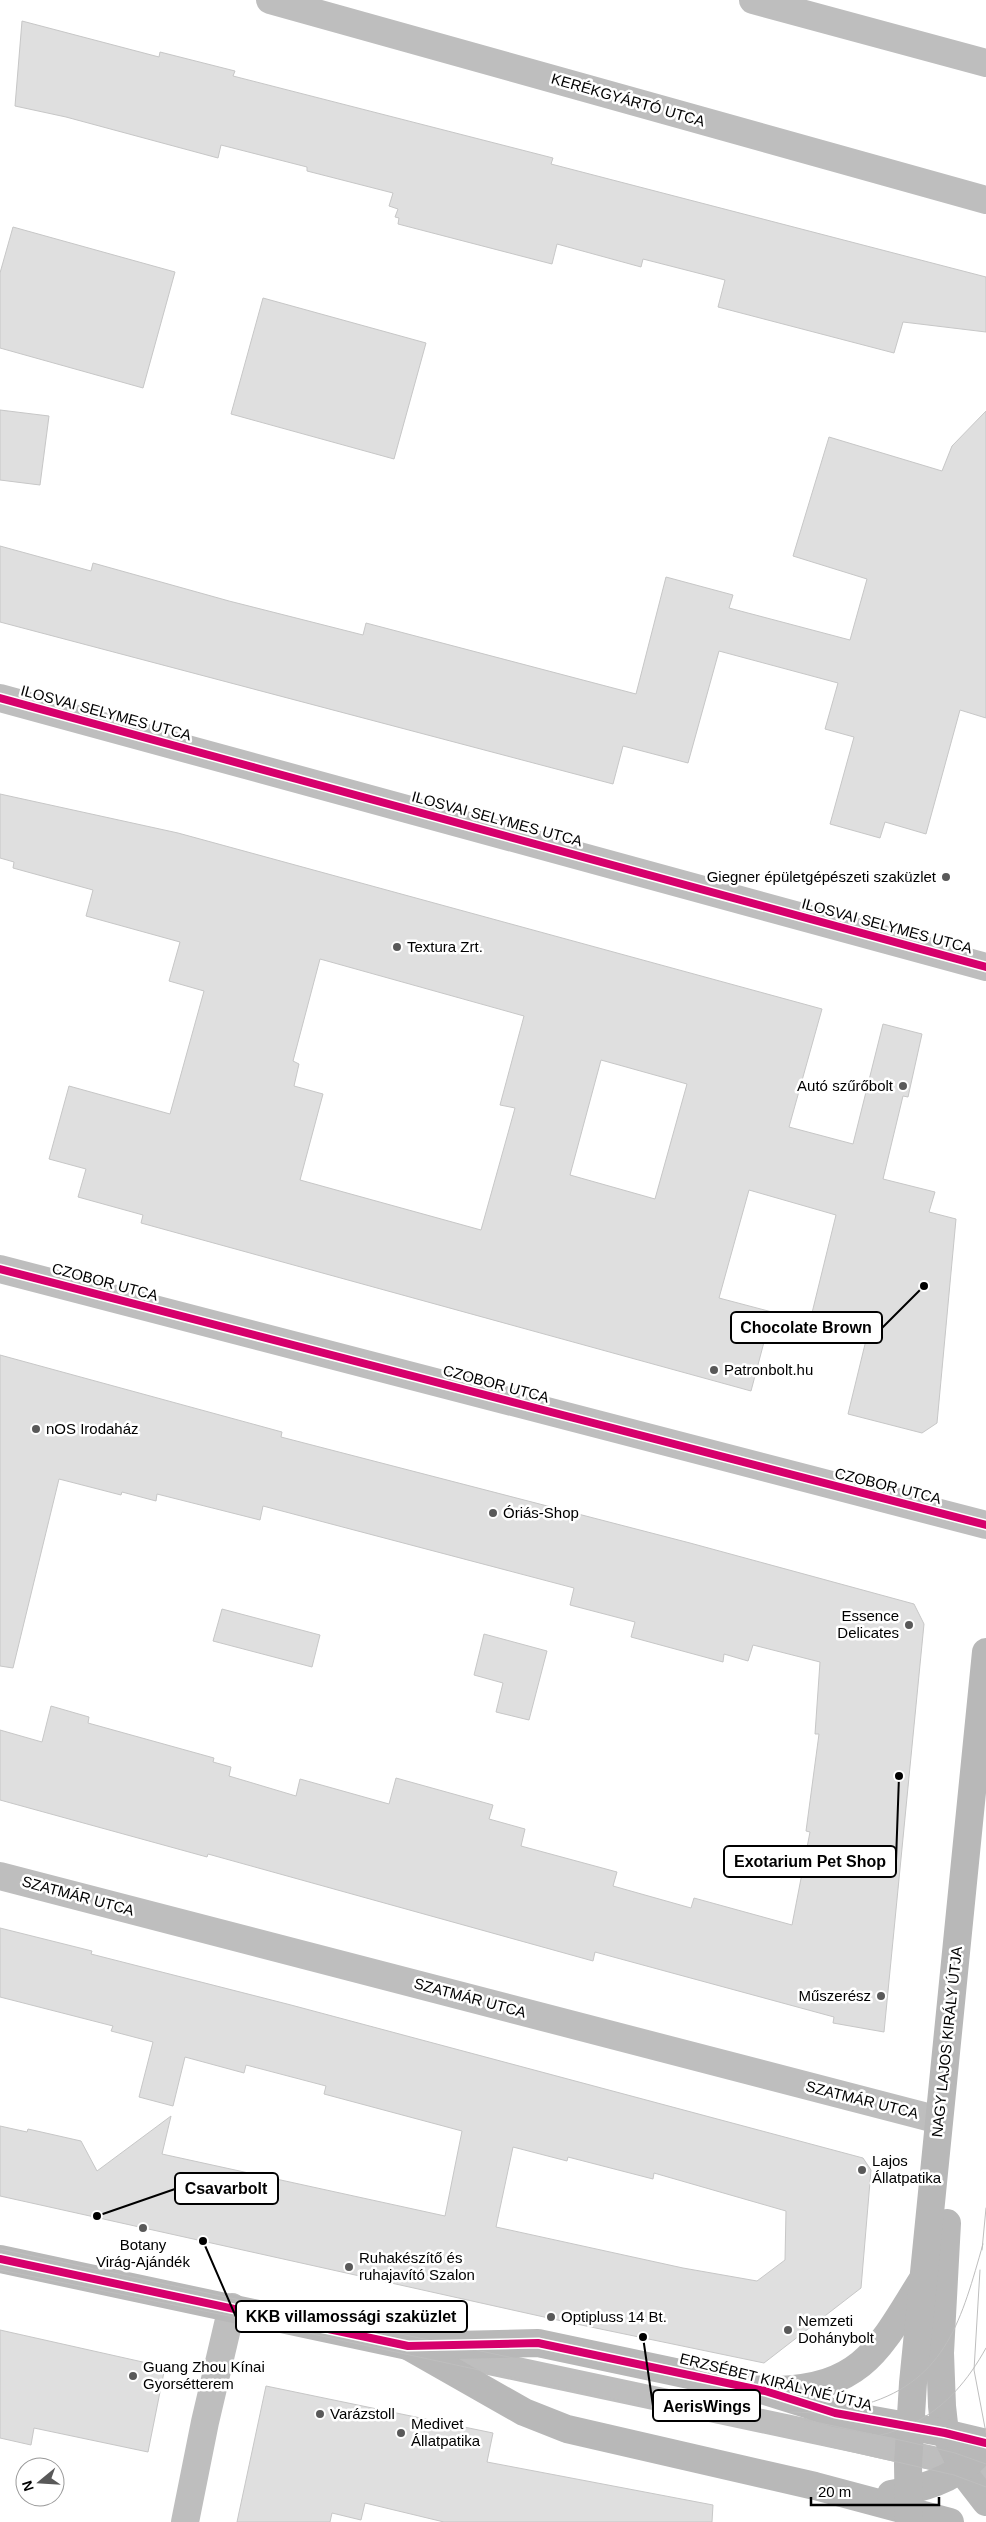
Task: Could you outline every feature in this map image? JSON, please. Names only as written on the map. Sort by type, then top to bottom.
[{"type":"main road","name":"NAGY LAJOS KIRÁLY ÚTJA","points":[[908,2508],[910,2426],[986,1652]]},
{"type":"main road","points":[[936,2156],[948,2206],[940,2353],[945,2433],[974,2472],[986,2502]]},
{"type":"main road","name":"ERZSÉBET KIRÁLYNÉ ÚTJA","points":[[0,2259],[408,2346],[538,2343],[766,2391],[835,2413],[945,2433],[986,2444],[974,2472],[938,2483],[908,2508],[882,2495],[815,2486],[567,2429],[524,2412],[408,2346]]},
{"type":"main road","points":[[766,2391],[805,2389],[831,2381],[854,2370],[875,2353],[924,2279]]},
{"type":"main road","points":[[908,2508],[950,2522]]},
{"type":"street","name":"KERÉKGYÁRTÓ UTCA","points":[[270,0],[986,200]]},
{"type":"street","points":[[753,0],[986,63]]},
{"type":"street","name":"ILOSVAI SELYMES UTCA","points":[[0,698],[986,967]]},
{"type":"street","name":"CZOBOR UTCA","points":[[0,1268],[986,1525]]},
{"type":"street","name":"SZATMÁR UTCA","points":[[0,1876],[939,2120]]},
{"type":"street","points":[[185,2522],[205,2422],[232,2307]]},
{"type":"lane","points":[[408,2346],[909,2453],[974,2472]]},
{"type":"building","points":[[22,21],[159,57],[160,52],[235,71],[233,76],[553,158],[551,164],[986,277],[986,332],[903,322],[894,353],[718,307],[725,280],[643,259],[641,267],[557,244],[552,264],[398,224],[399,218],[395,217],[398,209],[389,206],[393,193],[307,171],[307,167],[221,145],[218,158],[66,117],[15,106]]},
{"type":"building","points":[[13,227],[175,272],[143,388],[0,348],[0,273]]},
{"type":"building","points":[[263,298],[426,343],[394,459],[231,414]]},
{"type":"building","points":[[0,410],[49,416],[40,485],[0,480]]},
{"type":"building","points":[[986,411],[986,718],[960,710],[926,834],[885,822],[880,838],[830,824],[854,737],[825,729],[838,683],[719,651],[688,763],[623,746],[613,784],[0,622],[0,546],[91,571],[93,563],[229,601],[363,635],[366,623],[636,694],[666,577],[733,595],[729,608],[850,640],[867,579],[793,556],[829,437],[942,471],[952,446]]},
{"type":"building","points":[[0,794],[178,833],[822,1009],[789,1127],[853,1144],[883,1024],[922,1034],[908,1097],[903,1096],[883,1179],[935,1192],[929,1212],[956,1219],[937,1423],[922,1433],[848,1414],[867,1336],[810,1321],[836,1215],[749,1190],[719,1298],[772,1312],[751,1391],[141,1223],[143,1215],[78,1197],[86,1169],[49,1159],[69,1086],[170,1114],[204,991],[169,981],[180,942],[86,916],[93,890],[13,868],[14,862],[0,858]],"holes":[[[320,959],[524,1016],[500,1105],[515,1108],[481,1230],[300,1180],[323,1094],[294,1086],[299,1064],[293,1061]],[[601,1060],[687,1084],[655,1199],[570,1175]]]},
{"type":"building","points":[[0,1355],[282,1432],[281,1437],[690,1543],[914,1604],[924,1624],[884,2032],[833,2023],[834,2017],[595,1952],[593,1961],[208,1854],[207,1857],[0,1800],[0,1730],[42,1742],[51,1706],[89,1717],[88,1723],[214,1758],[213,1762],[231,1767],[229,1776],[296,1796],[300,1779],[389,1804],[396,1778],[493,1805],[489,1819],[525,1829],[521,1846],[617,1872],[613,1886],[691,1908],[694,1898],[792,1925],[810,1832],[806,1831],[819,1734],[815,1734],[820,1662],[753,1645],[748,1661],[724,1654],[723,1662],[631,1637],[635,1622],[570,1605],[574,1588],[263,1506],[260,1520],[157,1494],[156,1501],[122,1492],[121,1495],[59,1479],[13,1668],[0,1666]]},
{"type":"building","points":[[222,1609],[320,1635],[312,1667],[213,1641]]},
{"type":"building","points":[[484,1634],[547,1651],[529,1720],[496,1712],[503,1683],[474,1675]]},
{"type":"building","points":[[0,1928],[92,1951],[91,1954],[291,2005],[863,2158],[871,2170],[861,2288],[764,2363],[562,2321],[0,2196],[0,2126],[27,2132],[28,2129],[81,2141],[97,2171],[171,2116],[162,2154],[445,2216],[462,2131],[324,2094],[326,2086],[246,2065],[244,2073],[185,2057],[173,2106],[139,2097],[153,2042],[111,2031],[113,2026],[0,1997]],"holes":[[[513,2147],[567,2161],[568,2157],[653,2179],[654,2173],[786,2211],[785,2260],[757,2281],[683,2268],[496,2227]]]},
{"type":"building","points":[[0,2330],[165,2367],[148,2452],[34,2428],[31,2445],[0,2438]]},
{"type":"building","points":[[266,2386],[493,2433],[487,2462],[713,2505],[712,2522],[444,2522],[365,2503],[361,2520],[332,2513],[330,2522],[237,2522]]},
{"type":"tram line","points":[[982,2250],[986,2208]]},
{"type":"tram line","points":[[791,2412],[837,2413],[846,2411],[893,2393],[916,2379],[933,2362],[947,2342],[958,2320],[983,2244]]},
{"type":"tram line","points":[[0,2249],[909,2442],[955,2453],[986,2464]]},
{"type":"tram line","points":[[0,2270],[229,2316],[757,2430],[954,2475],[986,2487]]},
{"type":"tram line","points":[[980,2270],[974,2370],[986,2433]]},
{"type":"tram line","points":[[825,2441],[852,2440],[877,2436],[920,2420],[939,2407],[956,2391],[972,2371],[986,2348]]},
{"type":"cycle path","points":[[0,698],[986,967]]},
{"type":"cycle path","points":[[0,1269],[986,1525]]},
{"type":"cycle path","points":[[0,2259],[408,2346],[538,2343],[765,2391],[835,2413],[945,2433],[986,2443]]},
{"type":"place","name":"Giegner épületgépészeti szaküzlet","points":[[946,877]]},
{"type":"place","name":"Textura Zrt.","points":[[397,947]]},
{"type":"place","name":"Autó szűrőbolt","points":[[903,1086]]},
{"type":"place","name":"Chocolate Brown","points":[[924,1286]]},
{"type":"place","name":"Patronbolt.hu","points":[[714,1370]]},
{"type":"place","name":"nOS Irodaház","points":[[36,1429]]},
{"type":"place","name":"Óriás-Shop","points":[[493,1513]]},
{"type":"place","name":"Essence Delicates","points":[[909,1625]]},
{"type":"place","name":"Exotarium Pet Shop","points":[[899,1776]]},
{"type":"place","name":"Műszerész","points":[[881,1996]]},
{"type":"place","name":"Lajos Állatpatika","points":[[862,2170]]},
{"type":"place","name":"Csavarbolt","points":[[97,2216]]},
{"type":"place","name":"Botany Virág-Ajándék","points":[[143,2228]]},
{"type":"place","name":"KKB villamossági szaküzlet","points":[[203,2241]]},
{"type":"place","name":"Ruhakészítő és ruhajavító Szalon","points":[[349,2267]]},
{"type":"place","name":"Optipluss 14 Bt.","points":[[551,2317]]},
{"type":"place","name":"Nemzeti Dohánybolt","points":[[788,2330]]},
{"type":"place","name":"AerisWings","points":[[643,2337]]},
{"type":"place","name":"Guang Zhou Kínai Gyorsétterem","points":[[133,2376]]},
{"type":"place","name":"Varázstoll","points":[[320,2414]]},
{"type":"place","name":"Medivet Állatpatika","points":[[401,2433]]}]
